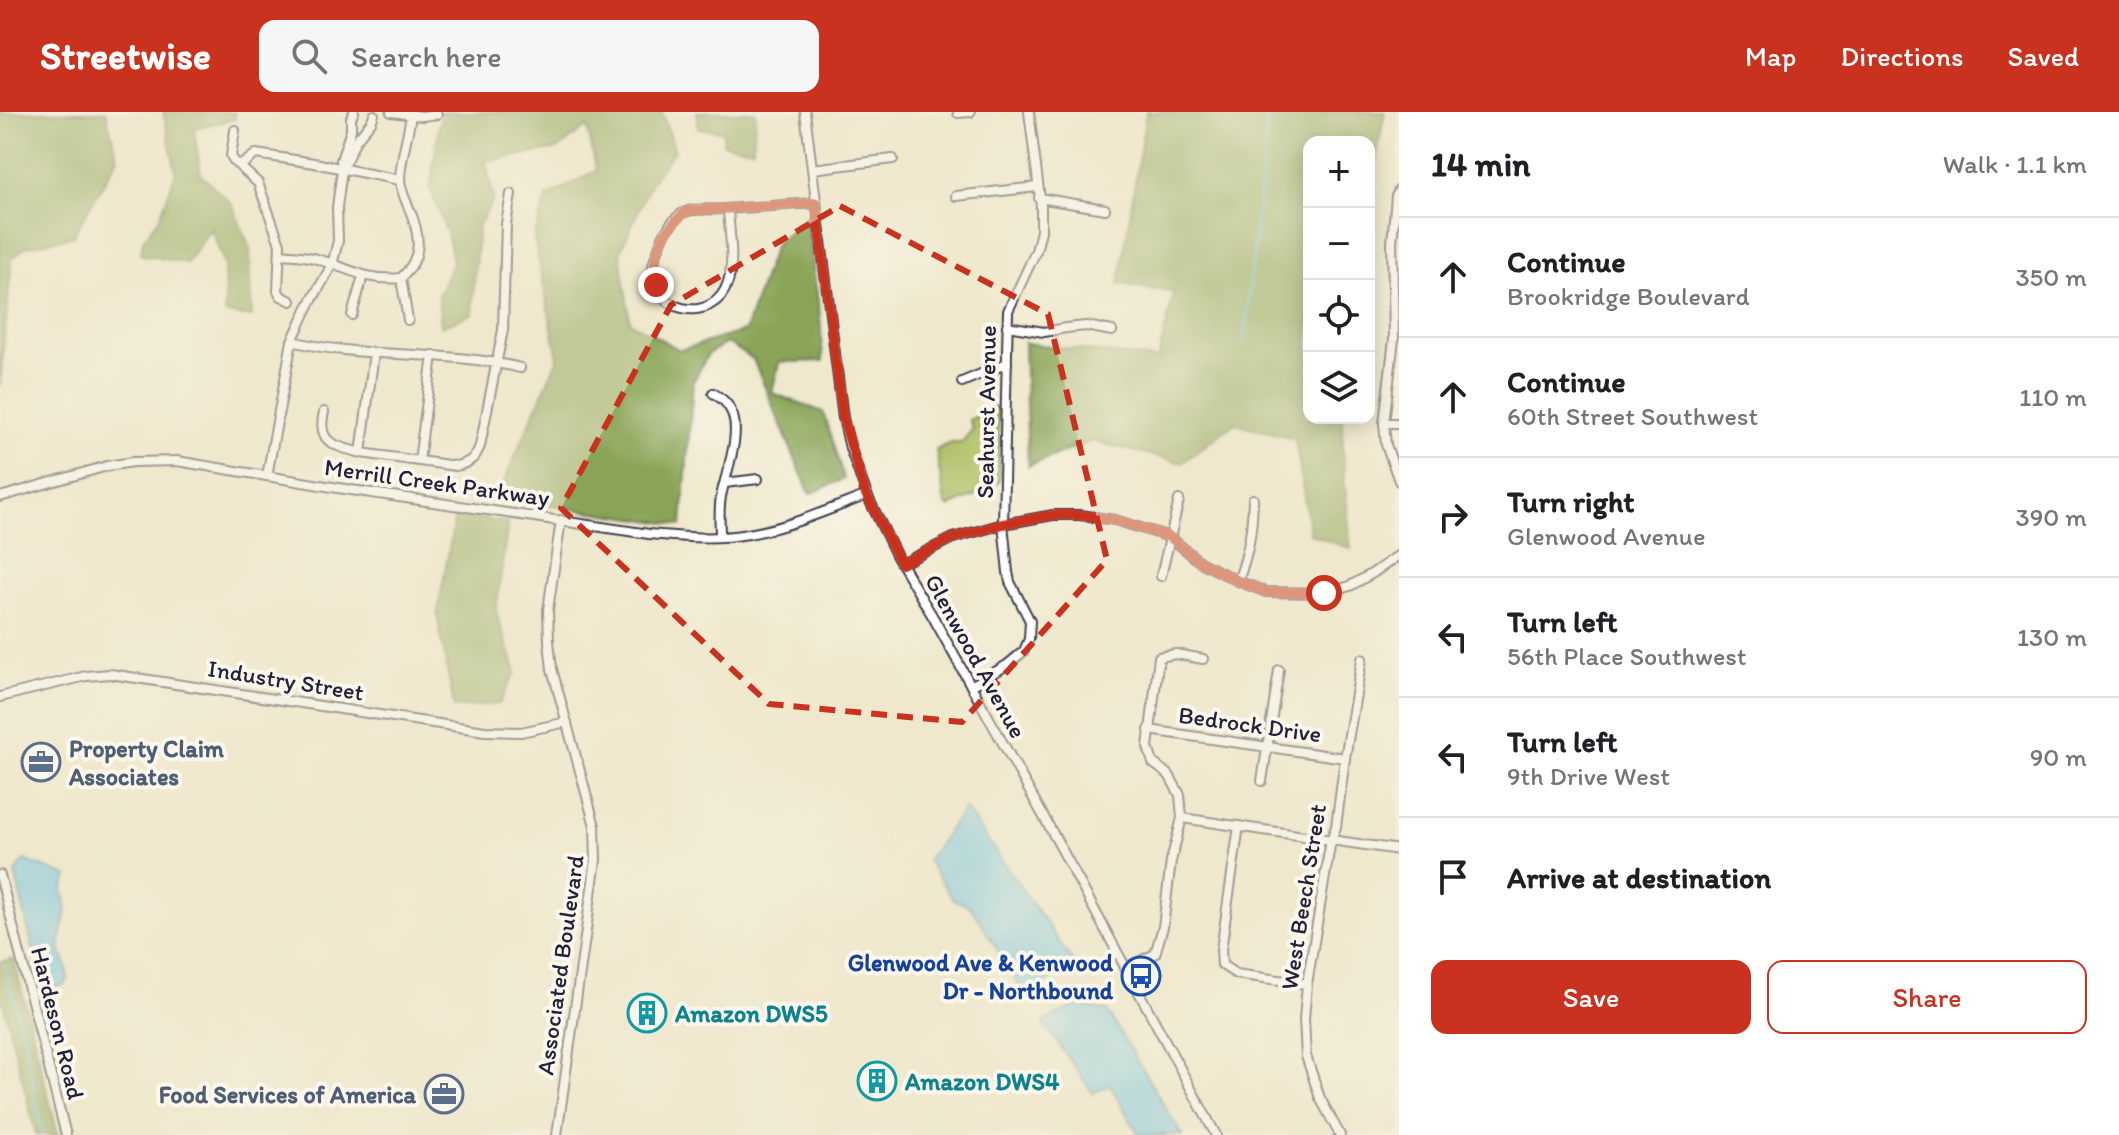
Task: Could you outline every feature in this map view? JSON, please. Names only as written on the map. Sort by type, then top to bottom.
[{"type":"street","points":[[267,476],[292,341],[332,265],[338,241],[341,160],[351,130],[351,118],[354,112],[363,118],[375,114]]},
{"type":"street","points":[[391,112],[422,116],[437,114]]},
{"type":"street","name":"Glenwood Avenue","points":[[805,112],[843,418],[867,495],[901,564],[1216,1135]]},
{"type":"street","points":[[958,113],[970,112]]},
{"type":"street","name":"Seahurst Avenue","points":[[971,686],[1007,665],[1024,651],[1029,639],[1030,621],[1010,582],[1003,524],[1008,311],[1036,251],[1041,231],[1029,112]]},
{"type":"street","points":[[342,170],[356,140],[375,114]]},
{"type":"street","points":[[280,254],[314,258],[363,276],[386,280],[401,278],[411,269],[416,260],[418,240],[400,180],[411,115]]},
{"type":"street","points":[[235,130],[231,156],[258,183],[263,193],[280,244],[278,291],[291,301]]},
{"type":"street","points":[[240,166],[256,154],[400,180]]},
{"type":"street","points":[[812,169],[893,159]]},
{"type":"street","points":[[956,196],[1037,187]]},
{"type":"street","points":[[1399,190],[1392,243],[1394,339],[1384,423],[1386,445],[1399,481]]},
{"type":"street","points":[[324,412],[322,429],[325,438],[331,444],[361,453],[456,466],[476,457],[503,330],[506,224],[511,194]]},
{"type":"street","points":[[1039,198],[1105,209]]},
{"type":"street","points":[[728,209],[731,271],[723,294],[715,304],[692,310],[670,304],[656,285],[653,269],[667,230],[687,211],[816,203]]},
{"type":"street","points":[[352,315],[363,276]]},
{"type":"street","points":[[401,278],[408,320]]},
{"type":"street","points":[[1007,326],[1044,332],[1086,326],[1112,331]]},
{"type":"street","points":[[292,341],[318,348],[433,355],[497,362],[520,368]]},
{"type":"street","points":[[361,453],[374,353]]},
{"type":"street","points":[[419,461],[433,355]]},
{"type":"street","points":[[962,382],[1007,363]]},
{"type":"street","points":[[713,393],[726,402],[735,425],[721,494],[720,537]]},
{"type":"street","points":[[1384,423],[1399,423]]},
{"type":"street","name":"Merrill Creek Parkway","points":[[0,497],[80,472],[133,462],[167,461],[199,463],[267,476],[687,538],[766,530],[867,495]]},
{"type":"street","points":[[725,483],[758,479]]},
{"type":"street","points":[[1238,581],[1252,533],[1253,499]]},
{"type":"street","points":[[1161,576],[1179,500]]},
{"type":"street","points":[[901,564],[953,538],[1003,524],[1053,515],[1115,520],[1170,537],[1200,562],[1266,592],[1324,593],[1350,586],[1399,555]]},
{"type":"street","name":"Associated Boulevard","points":[[557,1135],[597,845],[595,826],[552,669],[548,610],[561,520]]},
{"type":"street","points":[[1125,968],[1155,954],[1163,927],[1171,861],[1182,818],[1180,795],[1169,775],[1153,763],[1148,747],[1159,657],[1176,654],[1203,659]]},
{"type":"street","name":"West Beech Street","points":[[1340,1135],[1320,1098],[1306,1056],[1304,1019],[1307,984],[1362,659]]},
{"type":"street","points":[[1262,781],[1279,670]]},
{"type":"street","name":"Industry Street","points":[[0,697],[86,676],[110,674],[485,731],[521,732],[567,722]]},
{"type":"street","name":"Bedrock Drive","points":[[1149,730],[1345,758]]},
{"type":"street","points":[[1182,818],[1399,850]]},
{"type":"street","points":[[1239,826],[1221,950],[1222,965],[1236,974],[1307,984]]},
{"type":"street","name":"Hardeson Road","points":[[0,875],[66,1135]]},
{"type":"highlighted area","points":[[840,206],[1048,314],[1107,560],[962,722],[769,704],[561,508],[671,305]]},
{"type":"green space","points":[[0,112],[106,112],[118,158],[73,236],[25,247],[12,259],[0,386],[0,212],[4,192],[0,189]]},
{"type":"green space","points":[[163,112],[234,112],[236,119],[194,128],[201,175],[232,204],[250,248],[252,317],[225,314],[224,264],[211,228],[187,263],[141,255],[143,240],[160,217],[176,172]]},
{"type":"green space","points":[[441,112],[662,112],[675,150],[651,182],[620,252],[630,322],[680,350],[745,331],[775,244],[806,216],[823,361],[779,362],[772,393],[823,412],[844,479],[810,494],[753,359],[727,343],[708,354],[693,382],[682,525],[497,498],[558,358],[534,238],[547,197],[596,170],[587,126],[559,149],[486,161],[494,199],[478,226],[472,314],[441,326],[438,296],[453,261],[447,233],[430,189]]},
{"type":"green space","points":[[697,112],[756,112],[753,149],[723,144],[723,132],[698,128]]},
{"type":"green space","points":[[1146,112],[1385,112],[1375,166],[1375,136],[1303,136],[1303,424],[1342,424],[1351,549],[1310,534],[1295,439],[1235,423],[1182,463],[1092,441],[1028,466],[1024,343],[1158,359],[1174,293],[1119,284]]},
{"type":"green space","points":[[998,406],[1000,481],[949,507],[945,504],[936,450],[950,443],[961,443],[973,429],[969,420]]},
{"type":"green space","points":[[455,515],[508,522],[496,611],[516,672],[499,704],[454,708],[437,615]]},
{"type":"green space","points":[[14,959],[58,1135],[36,1135],[0,991],[0,962]]},
{"type":"water","points":[[965,808],[1074,963],[1026,996],[971,907],[953,899],[927,860]]},
{"type":"water","points":[[24,860],[68,876],[63,889],[67,910],[59,946],[67,968],[68,982],[55,989],[41,984],[15,872]]},
{"type":"water","points":[[1077,1005],[1107,1011],[1182,1135],[1139,1135],[1110,1085],[1093,1093],[1043,1022]]},
{"type":"waterway","points":[[1244,343],[1268,112]]},
{"type":"waterway","points":[[5,966],[43,1135]]},
{"type":"place","name":"Property Claim Associates","points":[[41,762]]},
{"type":"place","name":"Glenwood Ave & Kenwood Dr - Northbound","points":[[1141,976]]},
{"type":"place","name":"Amazon DWS5","points":[[647,1013]]},
{"type":"place","name":"Amazon DWS4","points":[[877,1081]]},
{"type":"place","name":"Food Services of America","points":[[444,1094]]},
{"type":"route","points":[[656,285],[653,269],[659,247],[674,221],[687,211],[816,203],[843,418],[850,448],[870,505],[901,564],[953,538],[1003,524],[1053,515],[1080,515],[1115,520],[1170,537],[1200,562],[1266,592],[1324,593]]}]
